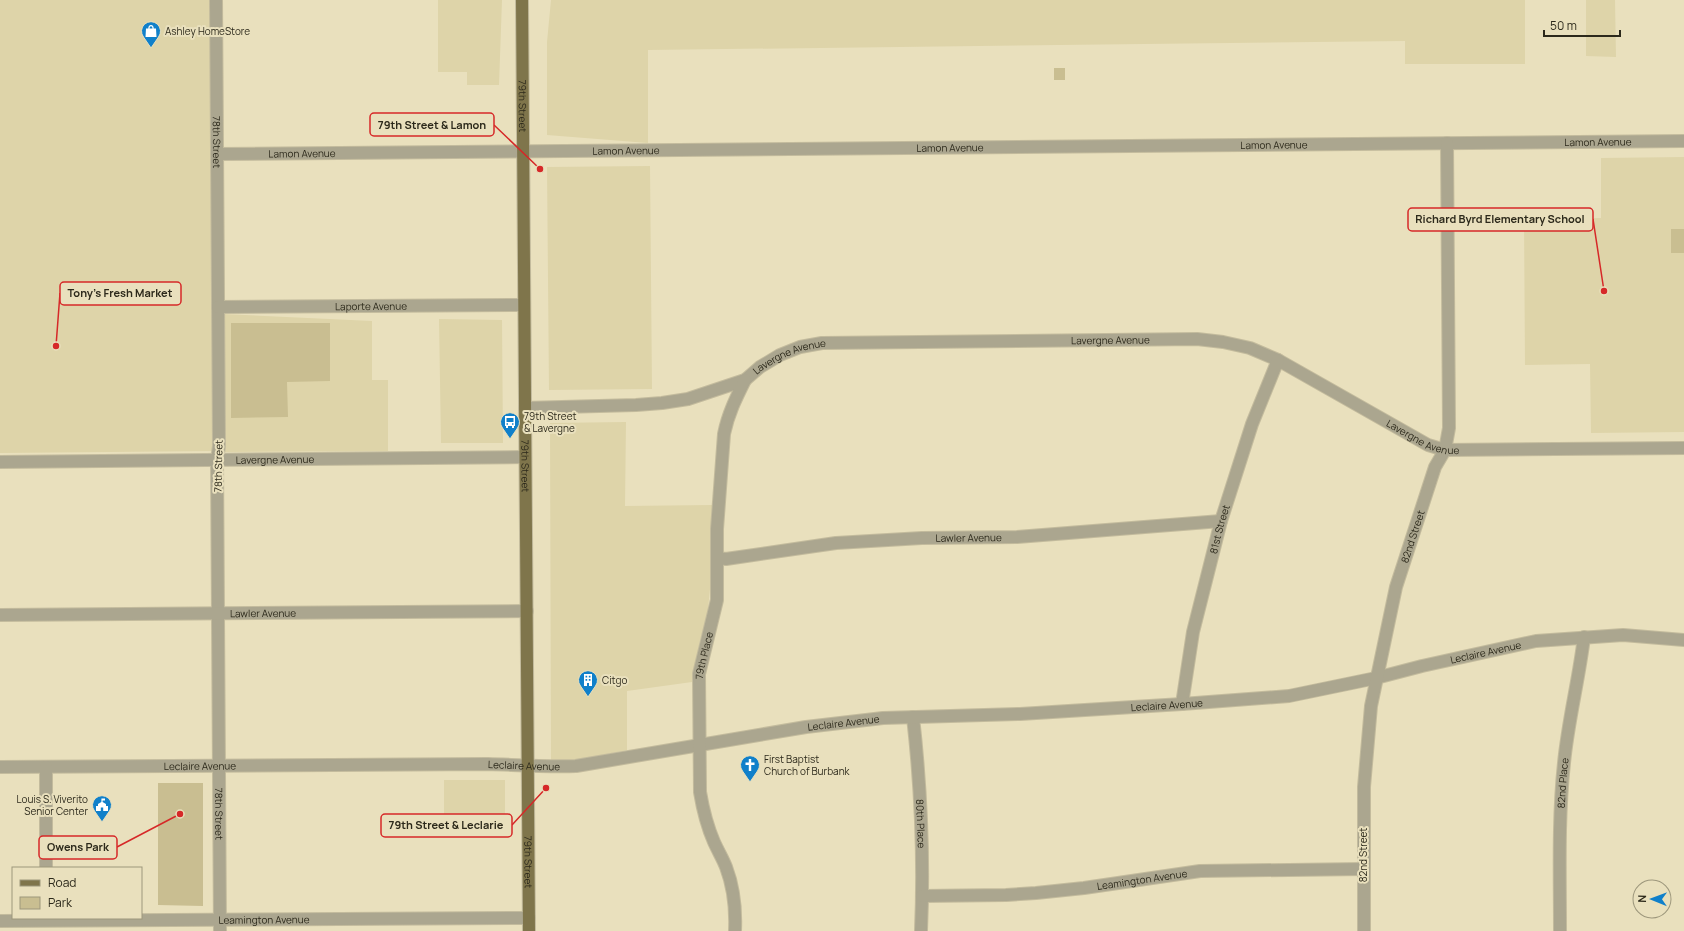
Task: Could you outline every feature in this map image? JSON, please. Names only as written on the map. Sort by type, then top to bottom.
[{"type":"main road","name":"79th Street","points":[[522,0],[529,931]]},
{"type":"street","name":"78th Street","points":[[216,0],[220,925]]},
{"type":"street","name":"Lamon Avenue","points":[[217,154],[1684,141]]},
{"type":"street","name":"82nd Street","points":[[1364,931],[1363,822],[1366,752],[1376,678],[1396,587],[1410,540],[1435,467],[1445,450],[1448,428],[1447,143]]},
{"type":"street","name":"Laporte Avenue","points":[[218,307],[524,305]]},
{"type":"street","name":"Lavergne Avenue","points":[[525,408],[662,404],[688,399],[745,380],[760,367],[780,355],[800,347],[822,343],[1197,339],[1223,342],[1250,348],[1278,360],[1428,445],[1445,450],[1684,448]]},
{"type":"street","name":"81st Street","points":[[1182,704],[1193,632],[1221,522],[1252,424],[1278,360]]},
{"type":"street","name":"79th Place","points":[[735,931],[735,903],[729,875],[703,811],[700,792],[699,674],[701,660],[715,609],[718,498],[724,434],[727,419],[732,406],[745,380]]},
{"type":"street","name":"Lavergne Avenue","points":[[0,462],[525,457]]},
{"type":"street","name":"Lawler Avenue","points":[[717,558],[836,543],[922,538],[1017,537],[1221,522]]},
{"type":"street","name":"Lawler Avenue","points":[[0,615],[527,611]]},
{"type":"street","name":"Leclaire Avenue","points":[[0,767],[528,764],[545,767],[576,766],[806,727],[913,717],[1020,714],[1289,696],[1376,678],[1422,666],[1536,641],[1623,635],[1684,640]]},
{"type":"street","name":"82nd Place","points":[[1560,931],[1561,794],[1567,739],[1584,637]]},
{"type":"street","name":"80th Place","points":[[913,717],[919,789],[922,896],[921,931]]},
{"type":"street","points":[[46,767],[46,867]]},
{"type":"street","name":"Leamington Avenue","points":[[922,896],[1006,895],[1036,893],[1084,888],[1200,871],[1363,869]]},
{"type":"street","name":"Leamington Avenue","points":[[0,921],[46,919],[220,925],[529,918]]},
{"type":"shaded area","points":[[0,0],[212,0],[217,451],[0,453]]},
{"type":"shaded area","points":[[438,0],[502,0],[499,85],[467,85],[467,72],[438,72]]},
{"type":"shaded area","points":[[551,0],[1525,0],[1525,64],[1405,64],[1405,41],[648,50],[648,143],[547,135],[547,42]]},
{"type":"shaded area","points":[[1586,0],[1615,0],[1616,57],[1586,56]]},
{"type":"shaded area","points":[[1684,157],[1684,432],[1591,433],[1590,364],[1525,365],[1524,219],[1601,218],[1601,158]]},
{"type":"shaded area","points":[[650,166],[652,389],[549,390],[547,167]]},
{"type":"shaded area","points":[[223,314],[372,321],[372,380],[388,380],[388,451],[224,452]]},
{"type":"shaded area","points":[[439,319],[502,320],[503,443],[441,443]]},
{"type":"shaded area","points":[[626,422],[625,506],[712,505],[711,579],[707,619],[700,640],[692,682],[627,691],[627,750],[562,763],[551,763],[550,423]]},
{"type":"shaded area","points":[[444,780],[505,780],[505,818],[444,819]]},
{"type":"green space","points":[[1054,68],[1065,68],[1065,80],[1054,80]]},
{"type":"green space","points":[[1671,229],[1684,229],[1684,253],[1671,253]]},
{"type":"green space","points":[[231,323],[330,323],[330,381],[287,382],[288,417],[231,418]]},
{"type":"green space","points":[[158,783],[203,783],[203,906],[158,905]]},
{"type":"place","name":"Ashley HomeStore","points":[[151,48]]},
{"type":"place","name":"79th Street & Lamon","points":[[540,169]]},
{"type":"place","name":"Richard Byrd Elementary School","points":[[1604,291]]},
{"type":"place","name":"Tony's Fresh Market","points":[[56,346]]},
{"type":"place","name":"79th Street & Lavergne","points":[[510,439]]},
{"type":"place","name":"Citgo","points":[[588,697]]},
{"type":"place","name":"First Baptist Church of Burbank","points":[[750,782]]},
{"type":"place","name":"79th Street & Leclarie","points":[[546,788]]},
{"type":"place","name":"Owens Park","points":[[180,814]]},
{"type":"place","name":"Louis S. Viverito Senior Center","points":[[102,822]]}]
